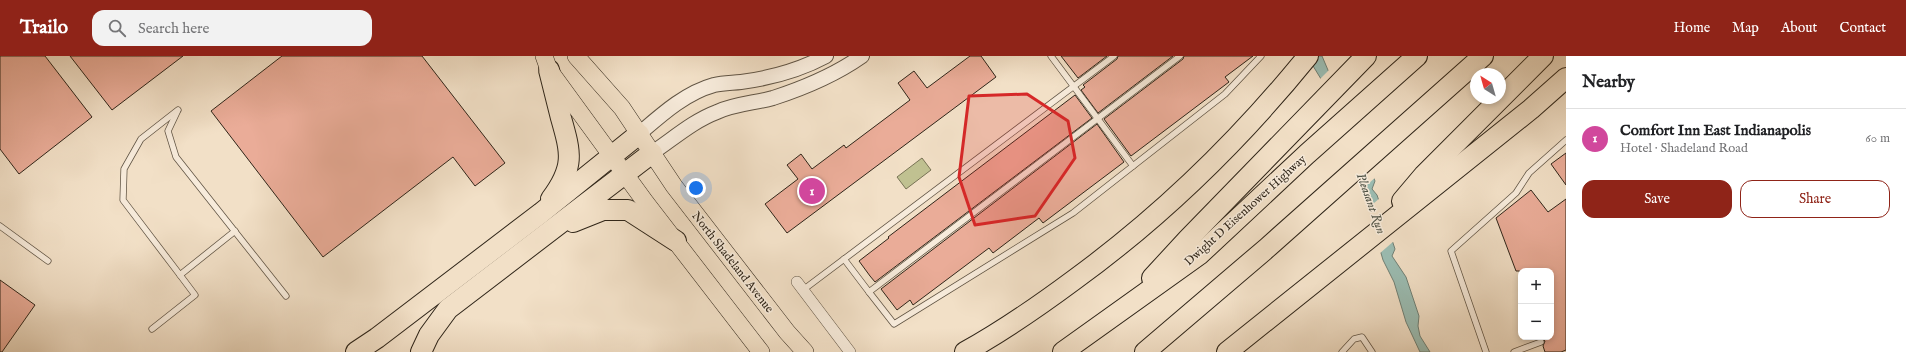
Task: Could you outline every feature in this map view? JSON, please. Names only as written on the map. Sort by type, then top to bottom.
[{"type":"highway","points":[[965,352],[1042,303],[1138,230],[1205,171],[1285,85],[1308,56]]},
{"type":"highway","name":"Dwight D Eisenhower Highway","points":[[1063,352],[1200,254],[1307,154],[1417,56]]},
{"type":"highway","points":[[1145,352],[1323,199],[1483,56]]},
{"type":"highway","points":[[1227,352],[1375,233],[1413,196],[1543,56]]},
{"type":"highway","points":[[1124,309],[1187,240],[1365,57]]},
{"type":"highway","points":[[541,213],[561,186],[569,164],[569,144],[546,63]]},
{"type":"highway","points":[[1413,196],[1531,109],[1566,78]]},
{"type":"highway","points":[[356,352],[377,338],[541,213],[639,134]]},
{"type":"highway","points":[[421,352],[429,335],[448,309],[652,153]]},
{"type":"highway","points":[[544,235],[597,212],[620,209],[640,216],[676,241]]},
{"type":"main road","name":"North Shadeland Avenue","points":[[576,56],[622,108],[674,186],[787,332],[805,352]]},
{"type":"main road","points":[[546,63],[625,173],[761,352]]},
{"type":"street","points":[[639,134],[677,104],[701,90],[713,86],[771,77],[813,63],[826,56]]},
{"type":"street","points":[[652,153],[717,111],[773,98],[800,88],[833,74],[862,56]]},
{"type":"street","points":[[800,286],[850,352]]},
{"type":"lane","points":[[1051,56],[1133,166]]},
{"type":"lane","points":[[800,286],[844,259],[1114,56]]},
{"type":"lane","points":[[869,292],[1180,56]]},
{"type":"lane","points":[[844,259],[894,324],[1074,213],[1225,94],[1261,56]]},
{"type":"lane","points":[[152,328],[195,295],[123,200],[124,169],[140,139],[178,110],[168,131],[176,157],[286,296]]},
{"type":"lane","points":[[1486,352],[1451,251],[1516,194],[1529,173],[1566,140]]},
{"type":"lane","points":[[0,226],[48,261]]},
{"type":"lane","points":[[180,275],[235,231]]},
{"type":"lane","points":[[1342,352],[1354,339],[1362,336],[1372,352]]},
{"type":"lane","points":[[1514,352],[1541,342]]},
{"type":"highlighted area","points":[[1027,94],[1068,121],[1075,158],[1035,216],[975,225],[959,177],[969,96]]},
{"type":"green space","points":[[922,158],[931,170],[906,189],[897,177]]},
{"type":"water","name":"Pleasant Run","points":[[1307,56],[1322,56],[1375,181],[1372,189],[1377,195],[1395,249],[1392,256],[1406,277],[1419,316],[1418,326],[1420,336],[1430,352],[1420,352],[1406,322],[1394,282],[1383,260],[1364,194],[1321,79]]},
{"type":"pier","points":[[1330,69],[1376,177],[1361,190],[1319,80]]},
{"type":"pier","points":[[1380,198],[1394,241],[1379,254],[1367,209]]},
{"type":"building","points":[[0,56],[45,56],[92,117],[19,174],[0,149]]},
{"type":"building","points":[[70,56],[183,56],[112,110]]},
{"type":"building","points":[[282,56],[422,56],[505,163],[475,186],[453,157],[323,257],[211,111]]},
{"type":"building","points":[[970,56],[981,56],[996,77],[787,233],[765,204],[798,179],[787,165],[801,154],[812,169],[844,145],[846,148],[910,100],[898,83],[914,71],[927,88]]},
{"type":"building","points":[[1061,56],[1107,56],[1078,78]]},
{"type":"building","points":[[1118,56],[1173,56],[1098,113],[1081,90],[1085,87],[1083,85],[1117,59]]},
{"type":"building","points":[[1184,56],[1253,56],[1225,77],[1229,82],[1131,156],[1104,119],[1183,59]]},
{"type":"building","points":[[1075,95],[1092,118],[875,282],[859,261],[889,238],[888,237]]},
{"type":"building","points":[[1097,124],[1124,162],[1043,223],[1039,218],[993,253],[989,248],[913,305],[910,300],[897,310],[881,289]]},
{"type":"building","points":[[1566,153],[1566,185],[1551,164]]},
{"type":"building","points":[[1531,190],[1548,212],[1566,199],[1566,350],[1561,352],[1545,352],[1543,346],[1545,341],[1544,340],[1554,340],[1554,268],[1518,268],[1518,271],[1516,271],[1496,218]]},
{"type":"building","points":[[0,280],[35,305],[2,352],[0,352]]},
{"type":"place","name":"Comfort Inn East Indianapolis","points":[[812,191]]}]
